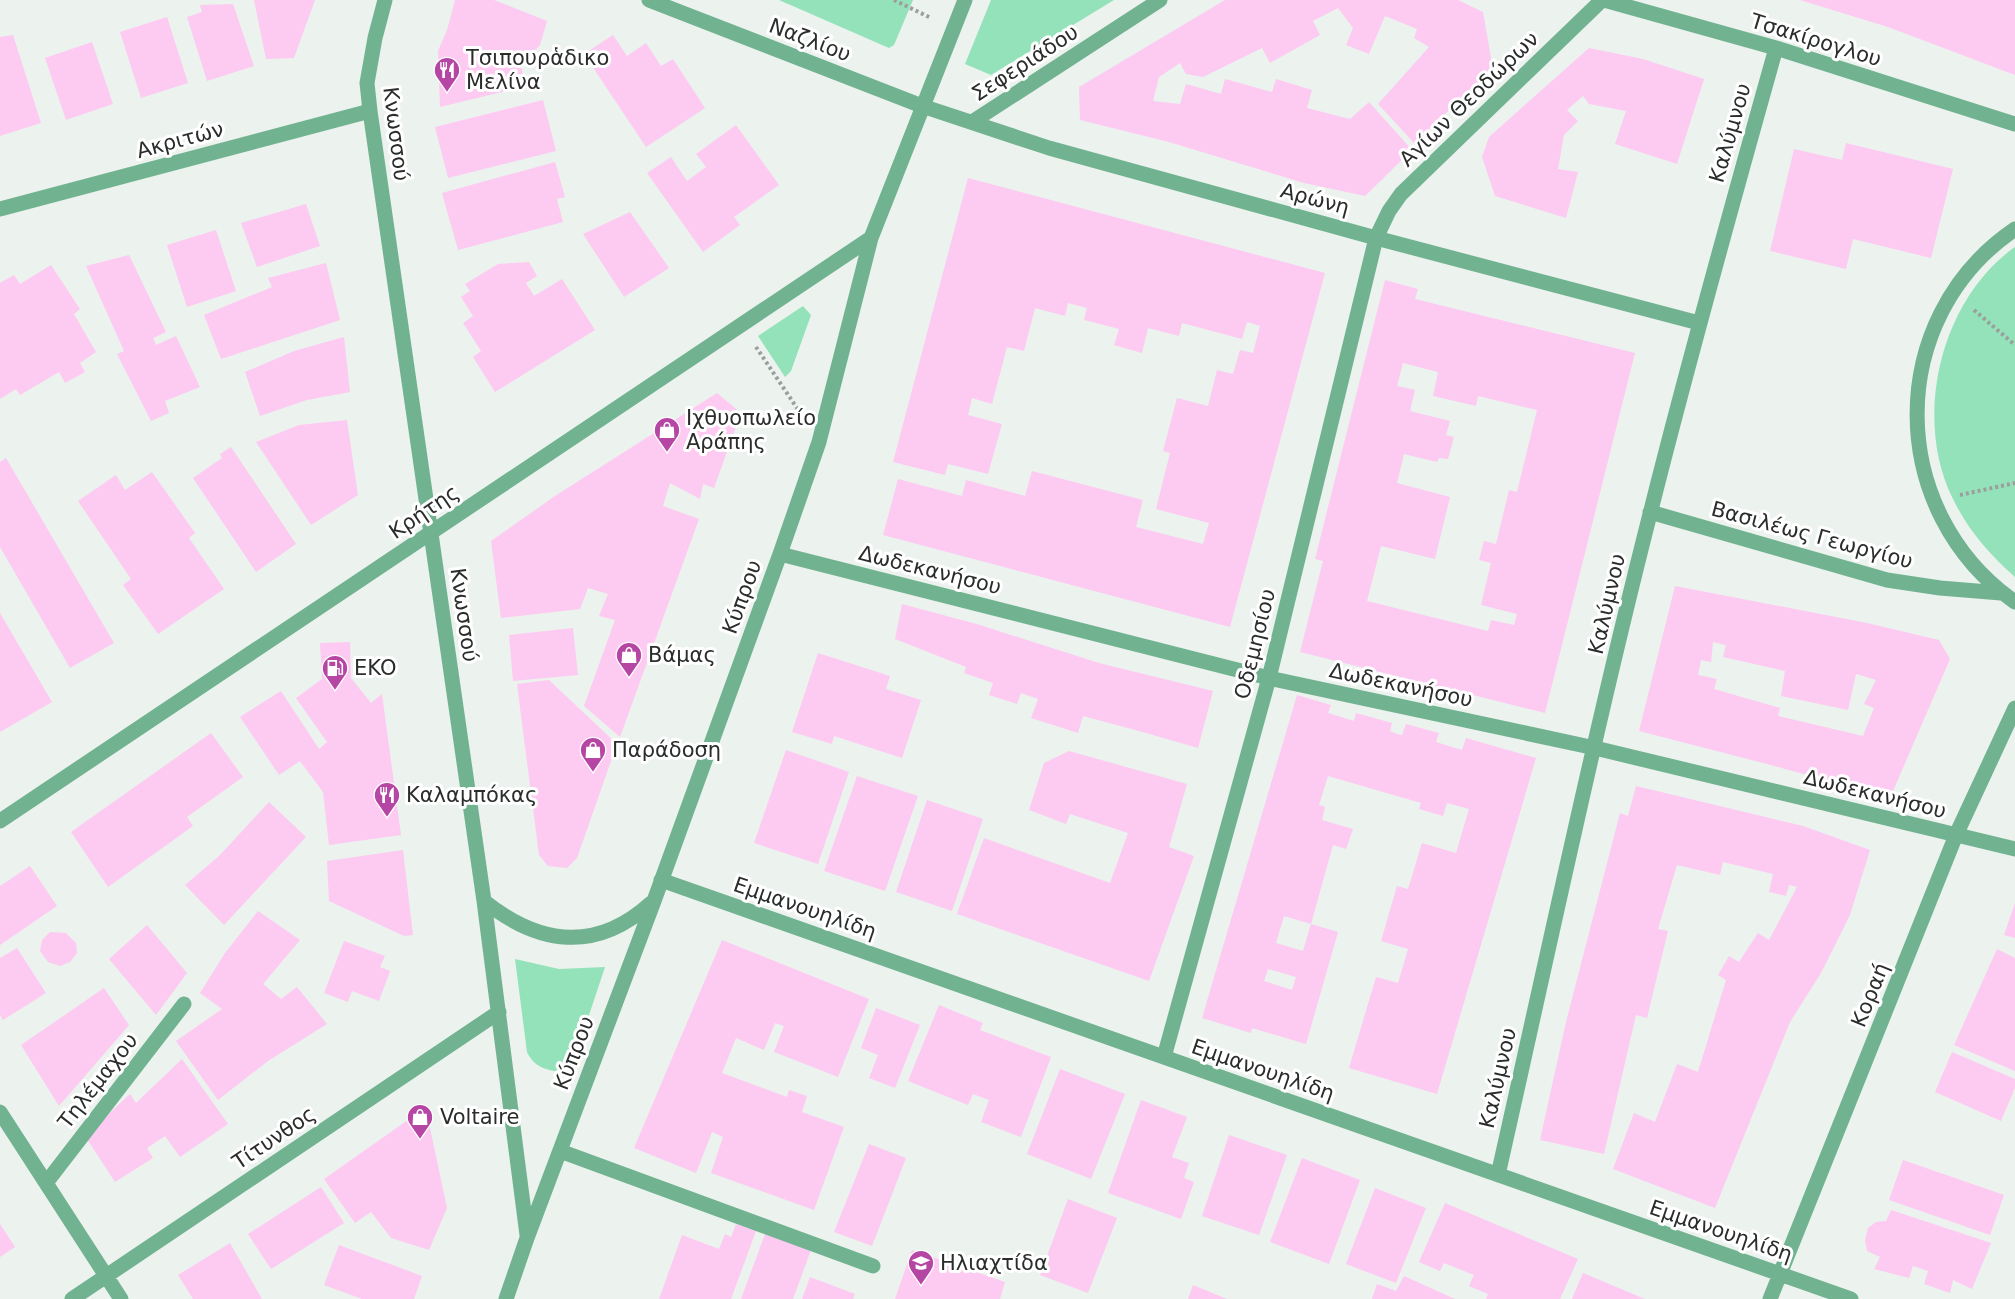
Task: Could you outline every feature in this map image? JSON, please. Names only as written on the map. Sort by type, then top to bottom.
[{"type":"street","name":"Κνωσσού","points":[[385,0],[375,38],[368,83],[370,111],[484,901],[527,1238]]},
{"type":"street","name":"Ναζλίου","points":[[650,0],[921,106]]},
{"type":"street","name":"Κύπρου","points":[[506,1299],[780,554],[819,442],[871,238],[921,106],[965,0]]},
{"type":"street","name":"Σεφεριάδου","points":[[972,122],[1160,0]]},
{"type":"street","name":"Τσακίρογλου","points":[[1603,0],[1776,48],[2015,124]]},
{"type":"street","name":"Αγίων Θεοδώρων","points":[[1376,238],[1389,211],[1401,194],[1603,0]]},
{"type":"street","name":"Καλύμνου","points":[[1498,1175],[1650,512],[1699,323],[1776,48]]},
{"type":"street","name":"Αρώνη","points":[[921,106],[1049,148],[1376,238],[1699,323]]},
{"type":"street","name":"Ακριτών","points":[[0,209],[370,111]]},
{"type":"street","points":[[2015,229],[1980,258],[1954,291],[1933,330],[1921,372],[1916,416],[1921,459],[1933,501],[1956,543],[1973,566],[2015,602]]},
{"type":"street","name":"Κρήτης","points":[[0,820],[871,238]]},
{"type":"street","name":"Οδεμησίου","points":[[1164,1057],[1269,678],[1376,238]]},
{"type":"street","name":"Βασιλέως Γεωργίου","points":[[1650,512],[1887,580],[1940,588],[2001,592]]},
{"type":"street","name":"Δωδεκανήσου","points":[[780,554],[1269,678],[1595,748],[2015,849]]},
{"type":"street","name":"Κοραή","points":[[1770,1299],[1956,835],[2015,708]]},
{"type":"street","name":"Εμμανουηλίδη","points":[[661,880],[1851,1299]]},
{"type":"street","points":[[484,901],[517,924],[538,933],[558,937],[578,937],[615,929],[632,920],[654,901]]},
{"type":"street","name":"Τηλέμαχου","points":[[46,1183],[184,1004]]},
{"type":"street","name":"Τίτυνθος","points":[[72,1299],[499,1012]]},
{"type":"street","points":[[0,1112],[121,1299]]},
{"type":"street","points":[[560,1151],[873,1266]]},
{"type":"path","points":[[894,0],[953,28]]},
{"type":"path","points":[[1954,291],[2015,345]]},
{"type":"path","points":[[740,324],[819,442]]},
{"type":"path","points":[[1933,501],[2015,483]]},
{"type":"green space","points":[[779,0],[913,0],[894,45],[889,48]]},
{"type":"green space","points":[[991,0],[1114,0],[991,75],[965,64]]},
{"type":"green space","points":[[2015,247],[2015,577],[1980,541],[1965,521],[1953,499],[1941,467],[1935,432],[1935,397],[1941,362],[1952,328],[1968,297],[1989,269]]},
{"type":"green space","points":[[803,306],[811,315],[791,371],[785,377],[758,336]]},
{"type":"green space","points":[[515,959],[559,969],[605,967],[574,1060],[561,1072],[541,1067],[527,1052]]},
{"type":"building","points":[[254,0],[315,0],[294,58],[266,59]]},
{"type":"building","points":[[455,0],[494,0],[547,21],[540,45],[522,64],[522,87],[440,107],[438,51],[447,30]]},
{"type":"building","points":[[1225,0],[1458,0],[1483,12],[1493,69],[1415,144],[1378,104],[1429,47],[1414,38],[1417,29],[1385,16],[1369,54],[1346,45],[1353,28],[1338,8],[1313,21],[1320,35],[1270,63],[1262,48],[1203,77],[1186,74],[1180,63],[1159,77],[1153,101],[1180,104],[1186,84],[1221,94],[1225,79],[1272,92],[1276,79],[1312,90],[1307,108],[1350,119],[1369,102],[1412,150],[1365,196],[1304,183],[1169,142],[1080,120],[1079,87]]},
{"type":"building","points":[[1800,0],[2015,0],[2015,75],[1888,27]]},
{"type":"building","points":[[233,4],[254,66],[207,81],[187,17],[202,12],[200,5]]},
{"type":"building","points":[[167,17],[188,83],[141,98],[120,32]]},
{"type":"building","points":[[13,35],[41,123],[0,136],[0,37]]},
{"type":"building","points":[[613,35],[627,56],[646,43],[661,66],[673,59],[705,108],[646,147],[584,54]]},
{"type":"building","points":[[92,42],[113,104],[66,120],[45,58]]},
{"type":"building","points":[[1589,48],[1643,59],[1704,79],[1677,164],[1615,144],[1626,111],[1589,104],[1583,96],[1567,110],[1578,121],[1564,135],[1558,169],[1578,172],[1566,218],[1495,196],[1482,157],[1489,137]]},
{"type":"building","points":[[543,100],[556,151],[448,178],[435,127]]},
{"type":"building","points":[[736,125],[779,185],[734,217],[740,225],[703,252],[647,173],[671,157],[687,181],[706,167],[696,154]]},
{"type":"building","points":[[1846,143],[1953,169],[1931,258],[1853,239],[1846,269],[1770,251],[1794,149],[1842,160]]},
{"type":"building","points":[[555,162],[565,197],[557,199],[563,222],[458,250],[442,193]]},
{"type":"building","points":[[968,178],[1325,273],[1230,627],[883,535],[898,479],[962,496],[966,480],[1025,496],[1032,471],[1143,500],[1136,527],[1203,544],[1209,523],[1156,509],[1170,453],[1163,451],[1177,398],[1208,406],[1217,370],[1233,374],[1240,350],[1253,353],[1260,326],[1247,322],[1242,339],[1182,323],[1179,336],[1148,328],[1142,353],[1114,345],[1119,329],[1084,320],[1087,308],[1068,303],[1065,316],[1035,308],[1024,351],[1007,347],[992,404],[972,398],[968,415],[1002,424],[988,474],[948,464],[945,475],[893,462]]},
{"type":"building","points":[[306,204],[320,246],[257,267],[241,223]]},
{"type":"building","points":[[630,212],[669,268],[624,297],[583,234]]},
{"type":"building","points":[[216,230],[236,291],[187,307],[167,245]]},
{"type":"building","points":[[129,255],[166,332],[153,338],[156,345],[176,336],[200,387],[165,401],[169,413],[151,421],[117,354],[124,351],[86,266]]},
{"type":"building","points":[[529,262],[537,276],[526,283],[534,296],[562,279],[595,330],[495,392],[473,357],[481,351],[463,323],[473,316],[461,297],[470,291],[465,284],[498,264]]},
{"type":"building","points":[[326,263],[340,320],[221,359],[204,315],[272,287],[268,278]]},
{"type":"building","points":[[51,265],[80,309],[74,314],[96,352],[80,363],[85,372],[65,383],[59,372],[20,395],[16,389],[0,399],[0,283],[14,275],[20,284]]},
{"type":"building","points":[[1385,280],[1418,289],[1415,299],[1635,353],[1545,713],[1300,652],[1323,561],[1315,559]],"holes":[[[1403,363],[1438,372],[1433,396],[1476,406],[1478,396],[1537,410],[1517,492],[1509,490],[1496,544],[1484,541],[1479,560],[1491,563],[1481,605],[1517,614],[1514,625],[1491,620],[1488,631],[1367,601],[1381,546],[1435,559],[1450,497],[1397,483],[1404,454],[1437,462],[1439,458],[1448,459],[1454,437],[1446,435],[1450,421],[1410,411],[1415,390],[1397,386]]]},
{"type":"building","points":[[344,337],[350,392],[307,400],[260,416],[245,372],[294,351]]},
{"type":"building","points":[[717,393],[741,413],[714,488],[703,484],[700,499],[670,483],[663,506],[699,519],[620,737],[584,706],[615,620],[599,616],[608,594],[588,588],[580,609],[501,618],[491,541],[555,496]]},
{"type":"building","points":[[347,420],[358,495],[311,525],[256,442],[299,425]]},
{"type":"building","points":[[231,447],[296,544],[256,572],[193,478],[222,458],[220,454]]},
{"type":"building","points":[[6,458],[114,643],[70,668],[0,547],[0,462]]},
{"type":"building","points":[[152,472],[195,533],[189,538],[224,589],[158,634],[123,585],[131,579],[78,501],[116,475],[125,490]]},
{"type":"building","points":[[1675,586],[1867,623],[1939,640],[1950,659],[1890,798],[1639,731]],"holes":[[[1713,642],[1726,645],[1723,657],[1785,671],[1781,696],[1848,710],[1856,674],[1876,680],[1864,704],[1874,708],[1863,736],[1778,716],[1780,708],[1714,689],[1717,679],[1698,675],[1701,660],[1711,662]]]},
{"type":"building","points":[[902,604],[980,625],[1099,663],[1213,691],[1198,748],[1083,716],[1078,733],[1031,718],[1038,699],[1021,693],[1017,704],[989,695],[993,683],[964,673],[966,667],[895,639]]},
{"type":"building","points":[[0,613],[52,702],[0,732]]},
{"type":"building","points":[[573,628],[578,675],[513,681],[509,635]]},
{"type":"building","points":[[350,642],[351,678],[371,703],[382,694],[401,835],[329,845],[323,792],[300,761],[279,775],[240,717],[281,691],[319,749],[327,742],[296,698],[322,679],[320,643]]},
{"type":"building","points":[[818,653],[890,676],[886,689],[921,700],[902,758],[834,736],[832,744],[792,732]]},
{"type":"building","points":[[549,680],[617,744],[577,858],[567,868],[548,866],[539,855],[517,684]]},
{"type":"building","points":[[1297,695],[1331,705],[1328,713],[1354,721],[1356,713],[1392,723],[1390,731],[1397,734],[1402,735],[1406,724],[1439,733],[1436,742],[1462,750],[1466,738],[1536,758],[1437,1094],[1349,1068],[1376,977],[1398,983],[1408,949],[1381,941],[1397,886],[1408,889],[1422,843],[1456,853],[1469,809],[1447,803],[1443,816],[1419,809],[1421,803],[1328,776],[1319,805],[1325,807],[1322,820],[1353,829],[1346,849],[1333,845],[1311,924],[1338,932],[1306,1044],[1252,1028],[1251,1033],[1202,1018]],"holes":[[[1284,916],[1311,924],[1303,951],[1276,943]],[[1268,969],[1296,977],[1292,990],[1264,981]]]},
{"type":"building","points":[[211,733],[243,777],[187,817],[193,826],[108,887],[71,832]]},
{"type":"building","points":[[786,750],[849,772],[818,864],[754,843]]},
{"type":"building","points":[[1069,751],[1187,784],[1169,847],[1194,856],[1149,981],[957,914],[984,838],[1110,883],[1128,833],[1070,814],[1066,824],[1029,810],[1044,763]]},
{"type":"building","points":[[857,776],[918,796],[885,891],[824,871]]},
{"type":"building","points":[[1636,786],[1803,826],[1870,850],[1850,915],[1821,973],[1790,1022],[1715,1208],[1613,1169],[1634,1113],[1655,1122],[1677,1064],[1698,1072],[1726,980],[1718,975],[1729,956],[1739,962],[1758,933],[1769,940],[1797,887],[1789,885],[1786,896],[1769,892],[1773,874],[1723,862],[1720,875],[1677,865],[1658,929],[1668,931],[1647,1018],[1636,1015],[1604,1154],[1540,1140],[1566,1022],[1620,813],[1628,816]]},
{"type":"building","points":[[927,800],[983,819],[952,911],[896,892]]},
{"type":"building","points":[[269,802],[306,837],[224,925],[185,885],[219,856]]},
{"type":"building","points":[[403,850],[413,935],[404,936],[329,901],[327,861]]},
{"type":"building","points":[[30,866],[57,906],[0,945],[0,886]]},
{"type":"building","points":[[2015,903],[2015,938],[2004,935]]},
{"type":"building","points":[[258,911],[300,940],[263,984],[281,999],[297,987],[327,1024],[268,1061],[218,1100],[176,1041],[222,1009],[200,993],[225,953]]},
{"type":"building","points":[[147,925],[187,973],[156,1015],[109,959]]},
{"type":"building","points":[[50,932],[66,933],[76,943],[77,953],[70,962],[60,966],[48,962],[40,951],[42,940]]},
{"type":"building","points":[[722,940],[869,999],[838,1077],[774,1052],[784,1026],[775,1023],[764,1050],[736,1038],[722,1073],[787,1097],[789,1090],[807,1096],[802,1112],[844,1127],[814,1210],[711,1173],[723,1137],[712,1132],[696,1173],[634,1148]]},
{"type":"building","points":[[344,941],[385,956],[380,967],[390,971],[379,1001],[352,991],[348,1002],[324,993]]},
{"type":"building","points":[[17,948],[46,993],[3,1020],[0,1015],[0,958]]},
{"type":"building","points":[[1997,949],[2015,958],[2015,1071],[1954,1045]]},
{"type":"building","points":[[104,988],[129,1025],[59,1106],[21,1045]]},
{"type":"building","points":[[939,1005],[983,1023],[980,1030],[1051,1057],[1021,1137],[981,1122],[989,1100],[973,1094],[968,1105],[908,1081]]},
{"type":"building","points":[[876,1008],[920,1025],[895,1088],[869,1078],[878,1055],[861,1048]]},
{"type":"building","points":[[1952,1052],[2015,1079],[2015,1088],[2001,1121],[1935,1092]]},
{"type":"building","points":[[182,1059],[228,1124],[180,1157],[165,1136],[147,1148],[153,1158],[115,1182],[85,1136],[130,1094],[136,1103]]},
{"type":"building","points":[[1060,1069],[1125,1094],[1091,1179],[1027,1154]]},
{"type":"building","points":[[1141,1100],[1187,1117],[1172,1157],[1189,1163],[1184,1178],[1194,1182],[1181,1219],[1108,1193]]},
{"type":"building","points":[[415,1115],[430,1128],[447,1208],[429,1250],[391,1238],[371,1212],[355,1223],[324,1179]]},
{"type":"building","points":[[1229,1135],[1287,1155],[1259,1235],[1202,1216]]},
{"type":"building","points":[[869,1144],[906,1158],[872,1246],[834,1232]]},
{"type":"building","points":[[1302,1158],[1360,1180],[1329,1264],[1270,1242]]},
{"type":"building","points":[[1903,1160],[2004,1195],[1990,1235],[1889,1200]]},
{"type":"building","points":[[321,1187],[344,1223],[271,1269],[248,1234]]},
{"type":"building","points":[[1375,1188],[1426,1208],[1396,1283],[1346,1264]]},
{"type":"building","points":[[1068,1199],[1117,1218],[1088,1293],[1040,1275]]},
{"type":"building","points":[[1445,1203],[1578,1259],[1560,1299],[1486,1299],[1488,1294],[1469,1286],[1474,1275],[1444,1263],[1440,1271],[1419,1262]]},
{"type":"building","points":[[1891,1210],[1991,1243],[1972,1289],[1953,1280],[1950,1293],[1924,1284],[1928,1271],[1913,1266],[1909,1278],[1874,1269],[1880,1257],[1867,1251],[1865,1240],[1868,1228],[1876,1222],[1886,1221]]},
{"type":"building","points":[[0,1224],[15,1247],[0,1257]]},
{"type":"building","points":[[736,1224],[756,1231],[731,1299],[659,1299],[682,1235],[719,1249],[725,1234],[731,1237]]},
{"type":"building","points":[[765,1234],[811,1250],[793,1299],[741,1299]]},
{"type":"building","points":[[230,1243],[262,1299],[193,1299],[178,1275]]},
{"type":"building","points":[[339,1245],[422,1276],[414,1299],[362,1299],[324,1285]]},
{"type":"building","points":[[912,1250],[1005,1282],[1000,1299],[895,1299]]},
{"type":"building","points":[[1583,1273],[1645,1299],[1572,1299]]},
{"type":"building","points":[[1404,1276],[1455,1299],[1372,1299],[1377,1284],[1396,1291]]},
{"type":"building","points":[[810,1277],[855,1294],[853,1299],[802,1299]]},
{"type":"building","points":[[1193,1285],[1227,1299],[1188,1299]]},
{"type":"place","name":"Τσιπουρἁδικο Μελίνα","points":[[447,93]]},
{"type":"place","name":"Ιχθυοπωλείο Αράπης","points":[[667,453]]},
{"type":"place","name":"Βάμας","points":[[629,678]]},
{"type":"place","name":"EKO","points":[[335,691]]},
{"type":"place","name":"Παράδοση","points":[[593,773]]},
{"type":"place","name":"Καλαμπόκας","points":[[387,818]]},
{"type":"place","name":"Voltaire","points":[[420,1140]]},
{"type":"place","name":"Ηλιαχτίδα","points":[[921,1286]]}]
